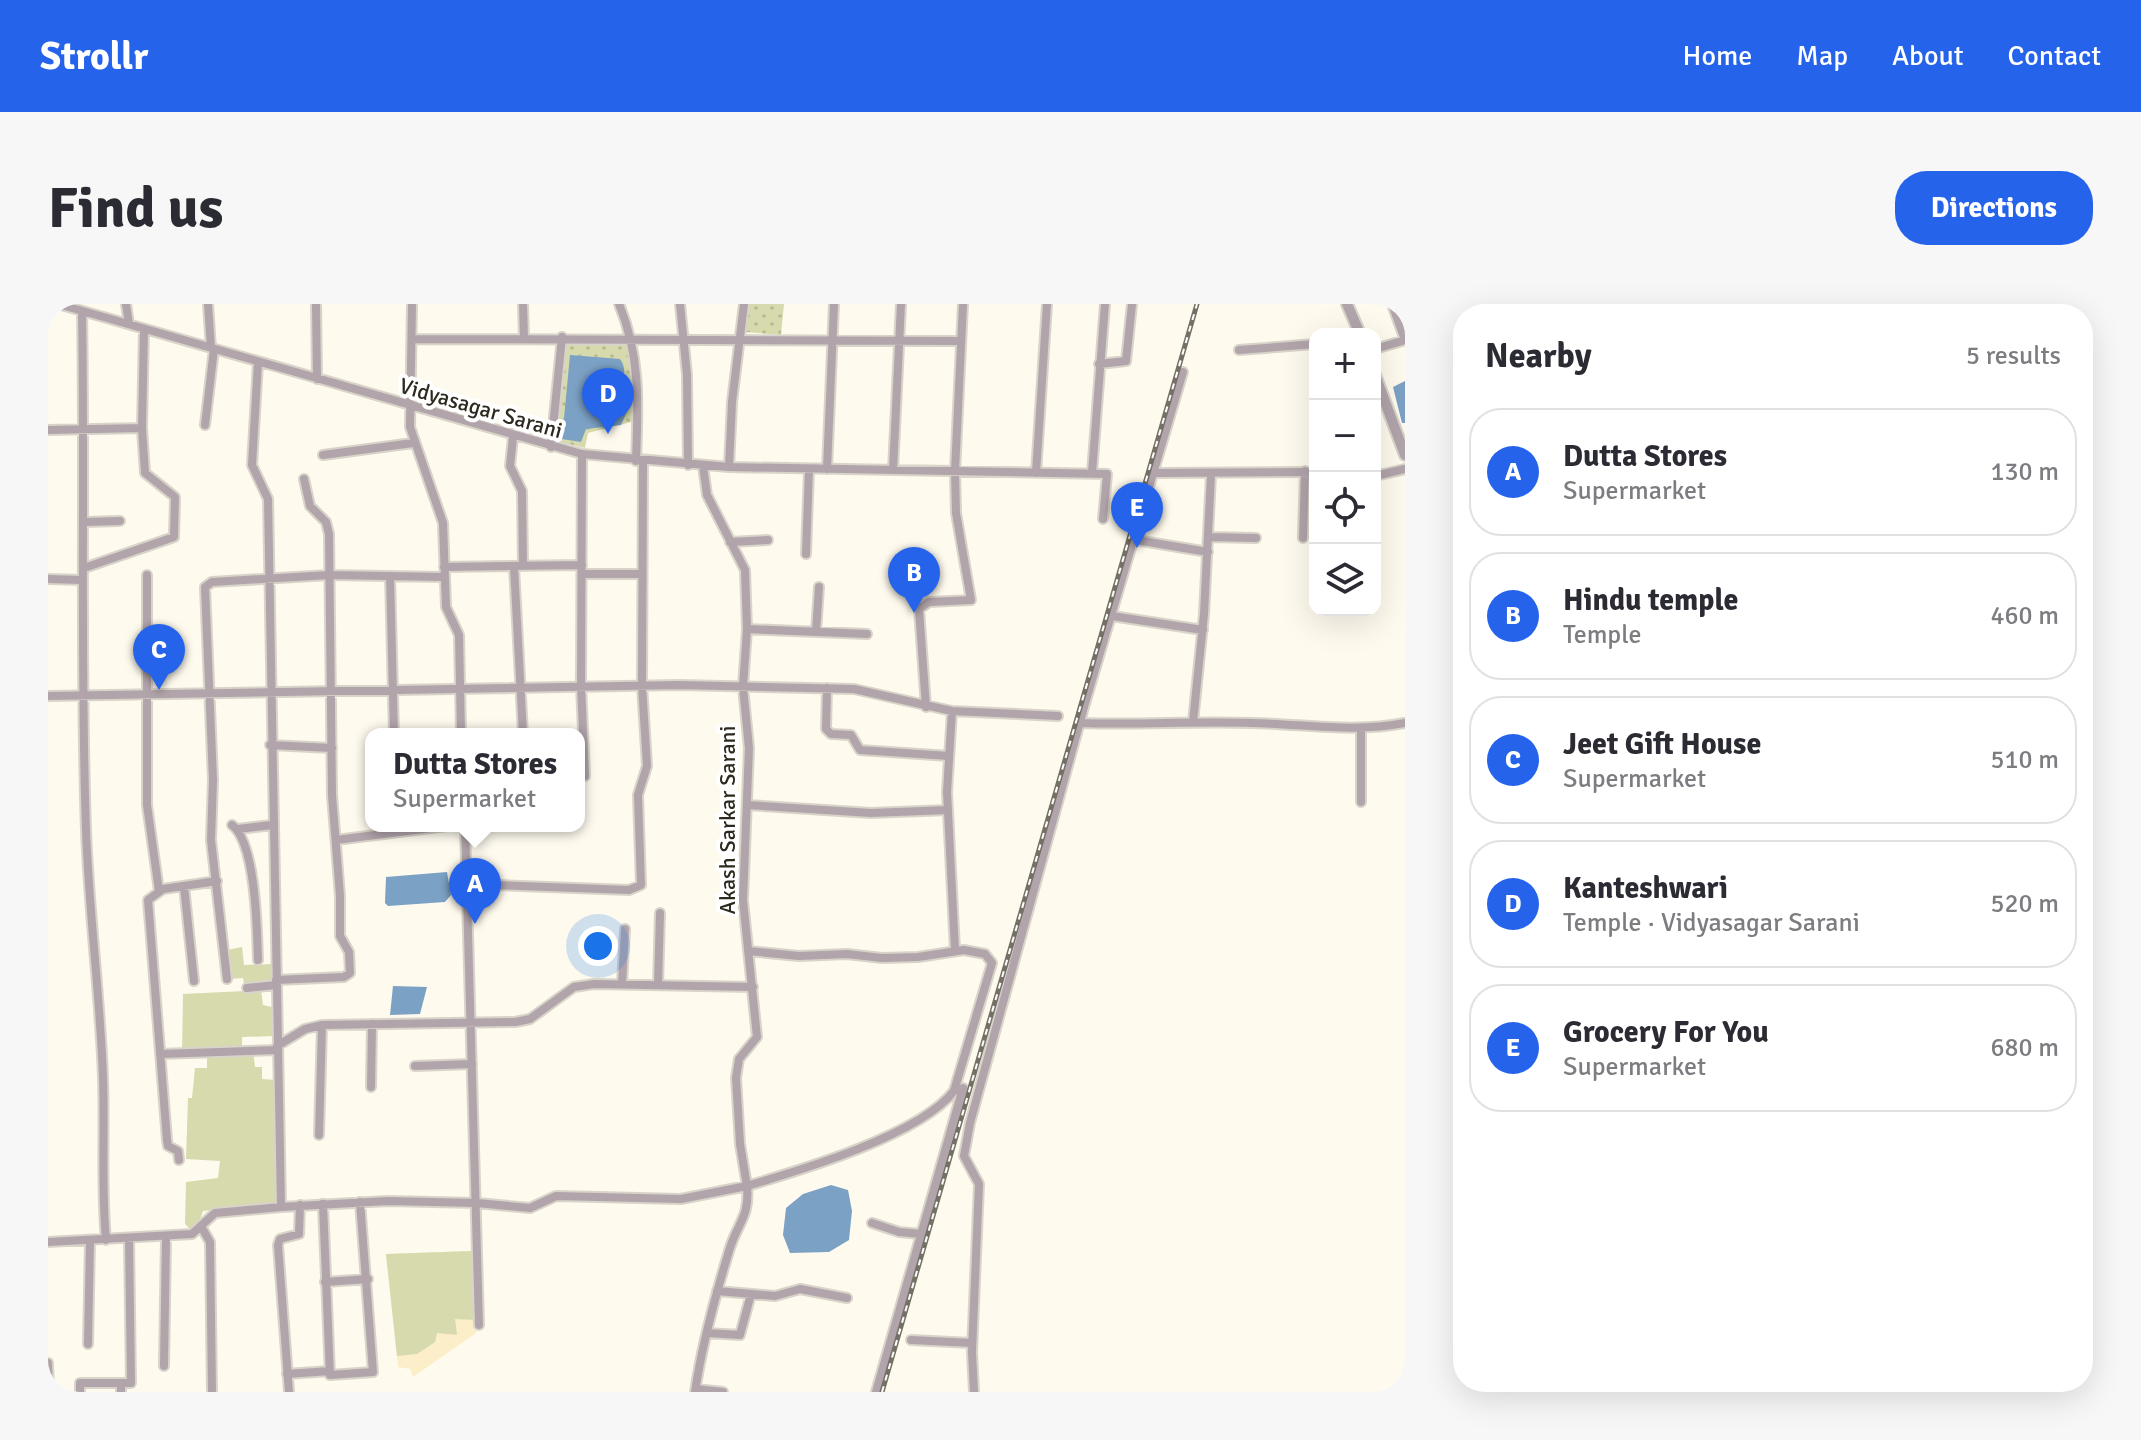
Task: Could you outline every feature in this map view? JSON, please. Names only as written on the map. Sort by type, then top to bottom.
[{"type":"street","name":"Vidyasagar Sarani","points":[[58,304],[88,309],[144,329],[580,454],[640,462],[729,467],[1092,473]]},
{"type":"street","points":[[126,304],[129,324]]},
{"type":"street","points":[[205,425],[212,348],[208,304]]},
{"type":"street","points":[[316,304],[317,379]]},
{"type":"street","points":[[412,304],[409,406],[413,443],[442,516],[446,607],[459,635],[461,728]]},
{"type":"street","points":[[523,304],[524,337]]},
{"type":"street","points":[[467,884],[629,890],[641,885],[638,795],[647,766],[642,685],[640,462],[633,338],[619,304]]},
{"type":"street","points":[[680,304],[688,465]]},
{"type":"street","points":[[729,467],[732,402],[744,304]]},
{"type":"street","points":[[827,469],[834,304]]},
{"type":"street","points":[[893,470],[901,304]]},
{"type":"street","points":[[926,707],[919,609],[929,602],[971,600],[956,513],[955,471],[963,304]]},
{"type":"street","points":[[1036,473],[1047,304]]},
{"type":"street","points":[[1103,519],[1107,474],[1092,473],[1105,304]]},
{"type":"street","points":[[1099,364],[1122,362],[1128,357],[1132,304]]},
{"type":"street","points":[[1347,304],[1357,328]]},
{"type":"street","points":[[1381,347],[1405,340],[1393,307],[1405,304]]},
{"type":"street","points":[[88,309],[82,580],[83,696],[86,834],[103,1080],[106,1162],[102,1193],[106,1240]]},
{"type":"street","points":[[84,568],[174,537],[175,497],[165,486],[147,477],[142,428],[144,329]]},
{"type":"street","points":[[412,339],[562,337],[961,341]]},
{"type":"street","points":[[551,447],[562,337]]},
{"type":"street","points":[[1239,350],[1309,344]]},
{"type":"street","points":[[258,362],[252,465],[267,493],[281,1207]]},
{"type":"street","points":[[974,1392],[972,1343],[979,1184],[964,1152],[977,1091],[1183,372]]},
{"type":"street","points":[[1381,391],[1405,455]]},
{"type":"street","points":[[48,430],[142,428]]},
{"type":"street","points":[[513,437],[510,466],[522,491],[519,566],[523,728]]},
{"type":"street","points":[[323,455],[413,443]]},
{"type":"street","points":[[580,454],[583,728]]},
{"type":"street","name":"Akash Sarkar Sarani","points":[[695,1390],[717,1291],[732,1241],[747,1213],[736,1078],[739,1059],[757,1037],[743,900],[749,748],[743,687],[747,629],[745,570],[707,495],[703,466]]},
{"type":"street","points":[[806,554],[809,469]]},
{"type":"street","points":[[1381,475],[1405,469]]},
{"type":"street","points":[[1303,538],[1305,471]]},
{"type":"street","points":[[1155,473],[1211,475],[1309,471]]},
{"type":"street","points":[[1193,722],[1203,630],[1211,475]]},
{"type":"street","points":[[247,988],[344,977],[350,973],[349,952],[340,936],[332,748],[328,526],[310,506],[304,479]]},
{"type":"street","points":[[84,522],[120,521]]},
{"type":"street","points":[[1208,537],[1256,538]]},
{"type":"street","points":[[730,542],[768,540]]},
{"type":"street","points":[[1136,540],[1208,552]]},
{"type":"street","points":[[227,979],[211,840],[213,780],[205,587],[212,582],[269,577],[390,576],[519,566],[642,574]]},
{"type":"street","points":[[147,575],[147,805],[159,891]]},
{"type":"street","points":[[390,576],[394,728]]},
{"type":"street","points":[[48,579],[82,580]]},
{"type":"street","points":[[816,632],[819,587]]},
{"type":"street","points":[[1112,616],[1203,630]]},
{"type":"street","points":[[747,629],[867,634]]},
{"type":"street","points":[[48,696],[642,685],[827,688],[861,690],[952,711],[1058,716]]},
{"type":"street","points":[[827,688],[826,729],[831,734],[851,735],[860,750],[949,756]]},
{"type":"street","points":[[952,711],[948,810],[955,950]]},
{"type":"street","points":[[1081,723],[1146,726],[1193,722],[1361,728],[1405,723]]},
{"type":"street","points":[[1361,728],[1361,802]]},
{"type":"street","points":[[270,745],[332,748]]},
{"type":"street","points":[[747,805],[871,813],[948,810]]},
{"type":"street","points":[[258,960],[256,898],[235,827],[272,825]]},
{"type":"street","points":[[336,840],[381,832]]},
{"type":"street","points":[[465,832],[479,1325]]},
{"type":"street","points":[[179,1160],[178,1151],[168,1146],[167,1140],[148,900],[159,891],[217,881]]},
{"type":"street","points":[[184,886],[194,981]]},
{"type":"street","points":[[658,985],[660,913]]},
{"type":"street","points":[[622,984],[625,929]]},
{"type":"street","points":[[748,951],[882,958],[928,956],[955,950],[985,954],[992,963],[876,1392]]},
{"type":"street","points":[[160,1054],[278,1048],[305,1029],[322,1025],[525,1021],[574,987],[622,984],[753,987]]},
{"type":"street","points":[[371,1087],[372,1024]]},
{"type":"street","points":[[319,1135],[322,1025]]},
{"type":"street","points":[[415,1066],[472,1064]]},
{"type":"street","points":[[959,1087],[977,1091]]},
{"type":"street","points":[[48,1242],[166,1238],[195,1234],[207,1219],[219,1212],[300,1205],[475,1203],[530,1208],[562,1195],[681,1199],[747,1186],[837,1160],[941,1105],[959,1087]]},
{"type":"street","points":[[323,1204],[330,1375],[373,1372],[360,1202]]},
{"type":"street","points":[[289,1392],[278,1245],[280,1239],[299,1234],[300,1205]]},
{"type":"street","points":[[872,1223],[899,1232],[921,1234]]},
{"type":"street","points":[[202,1228],[210,1242],[212,1392]]},
{"type":"street","points":[[164,1366],[166,1238]]},
{"type":"street","points":[[80,1392],[80,1383],[121,1388],[131,1383],[129,1239]]},
{"type":"street","points":[[88,1344],[90,1241]]},
{"type":"street","points":[[325,1282],[368,1279]]},
{"type":"street","points":[[717,1291],[775,1296],[800,1289],[847,1298]]},
{"type":"street","points":[[707,1333],[740,1335],[751,1294]]},
{"type":"street","points":[[911,1340],[972,1343]]},
{"type":"street","points":[[48,1363],[49,1392]]},
{"type":"street","points":[[287,1374],[330,1371]]},
{"type":"street","points":[[695,1390],[723,1392]]},
{"type":"shaded area","points":[[472,1251],[476,1333],[413,1377],[410,1369],[398,1367],[386,1254]]},
{"type":"green space","points":[[748,304],[784,304],[781,335],[745,332]]},
{"type":"green space","points":[[564,341],[631,345],[635,421],[588,433],[585,448],[556,441]]},
{"type":"green space","points":[[242,947],[244,965],[273,964],[274,989],[261,990],[263,1005],[276,1008],[274,1036],[242,1037],[242,1050],[253,1050],[255,1067],[262,1067],[262,1079],[276,1080],[279,1204],[203,1211],[197,1228],[191,1230],[185,1224],[186,1182],[218,1178],[220,1161],[186,1159],[188,1098],[192,1098],[195,1068],[207,1068],[207,1056],[189,1058],[182,1055],[183,994],[245,991],[243,978],[229,979],[227,950]]},
{"type":"green space","points":[[472,1251],[476,1320],[455,1319],[457,1335],[437,1333],[435,1342],[417,1354],[397,1356],[386,1254]]},
{"type":"water","points":[[570,355],[620,359],[628,391],[624,394],[629,407],[621,425],[586,429],[581,442],[562,439]]},
{"type":"water","points":[[1405,381],[1405,423],[1402,423],[1393,387]]},
{"type":"water","points":[[447,872],[451,895],[445,902],[388,906],[385,903],[386,877]]},
{"type":"water","points":[[393,986],[427,987],[420,1014],[390,1015]]},
{"type":"water","points":[[831,1185],[848,1190],[852,1211],[849,1240],[829,1252],[790,1253],[783,1235],[786,1208],[803,1194]]},
{"type":"railway","points":[[882,1392],[1197,304]]},
{"type":"place","name":"Kanteshwari","points":[[608,434]]},
{"type":"place","name":"Grocery For You","points":[[1137,548]]},
{"type":"place","name":"Hindu temple","points":[[914,613]]},
{"type":"place","name":"Jeet Gift House","points":[[159,690]]},
{"type":"place","name":"Dutta Stores","points":[[475,924]]}]
